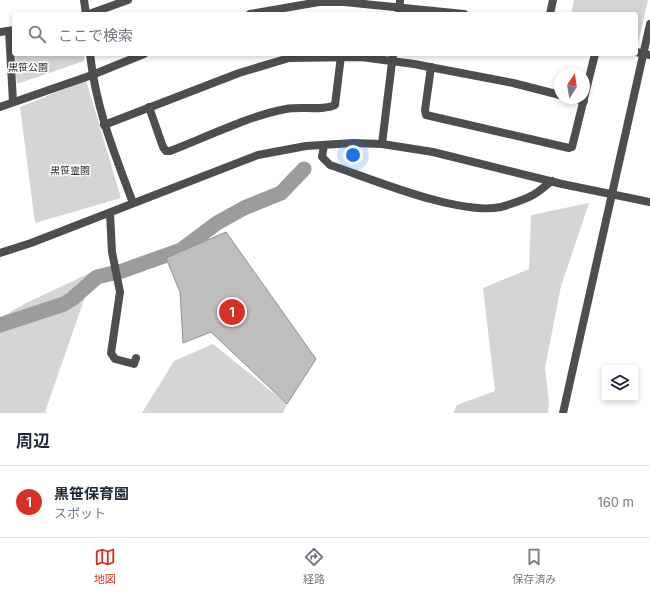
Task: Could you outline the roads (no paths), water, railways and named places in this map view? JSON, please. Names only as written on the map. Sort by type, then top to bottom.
[{"type":"street","points":[[84,0],[86,12]]},
{"type":"street","points":[[95,12],[128,0]]},
{"type":"street","points":[[550,12],[553,0]]},
{"type":"street","points":[[262,12],[319,2],[344,2],[445,12]]},
{"type":"street","points":[[563,413],[650,24]]},
{"type":"street","points":[[8,31],[13,102]]},
{"type":"street","points":[[90,56],[92,75],[104,125],[133,203]]},
{"type":"street","points":[[0,107],[92,75],[139,56]]},
{"type":"street","points":[[104,125],[239,73],[289,58],[341,56],[393,58],[512,83],[554,94]]},
{"type":"street","points":[[149,107],[163,147],[166,151],[170,151],[247,121],[285,109],[302,107],[330,108],[335,105],[341,56]]},
{"type":"street","points":[[590,75],[595,56]]},
{"type":"street","points":[[382,144],[393,58]]},
{"type":"street","points":[[431,67],[425,110],[426,115],[561,147],[572,147],[583,104]]},
{"type":"street","points":[[0,253],[110,213],[258,155],[306,146],[353,143],[382,144],[433,152],[612,196],[650,202]]},
{"type":"street","points":[[324,145],[322,157],[330,165],[413,193],[455,204],[483,208],[501,207],[534,195],[552,181]]},
{"type":"street","points":[[110,213],[112,252],[120,292],[111,353],[115,359],[134,364],[136,358]]},
{"type":"waterway","points":[[0,325],[64,304],[97,277],[122,271],[181,250],[217,223],[244,208],[281,193],[304,169]]},
{"type":"place","name":"黒笹保育園","points":[[232,312]]},
{"type":"park label","name":"黒笹公園","points":[[28,67]]},
{"type":"park label","name":"黒笹霊園","points":[[70,170]]}]
